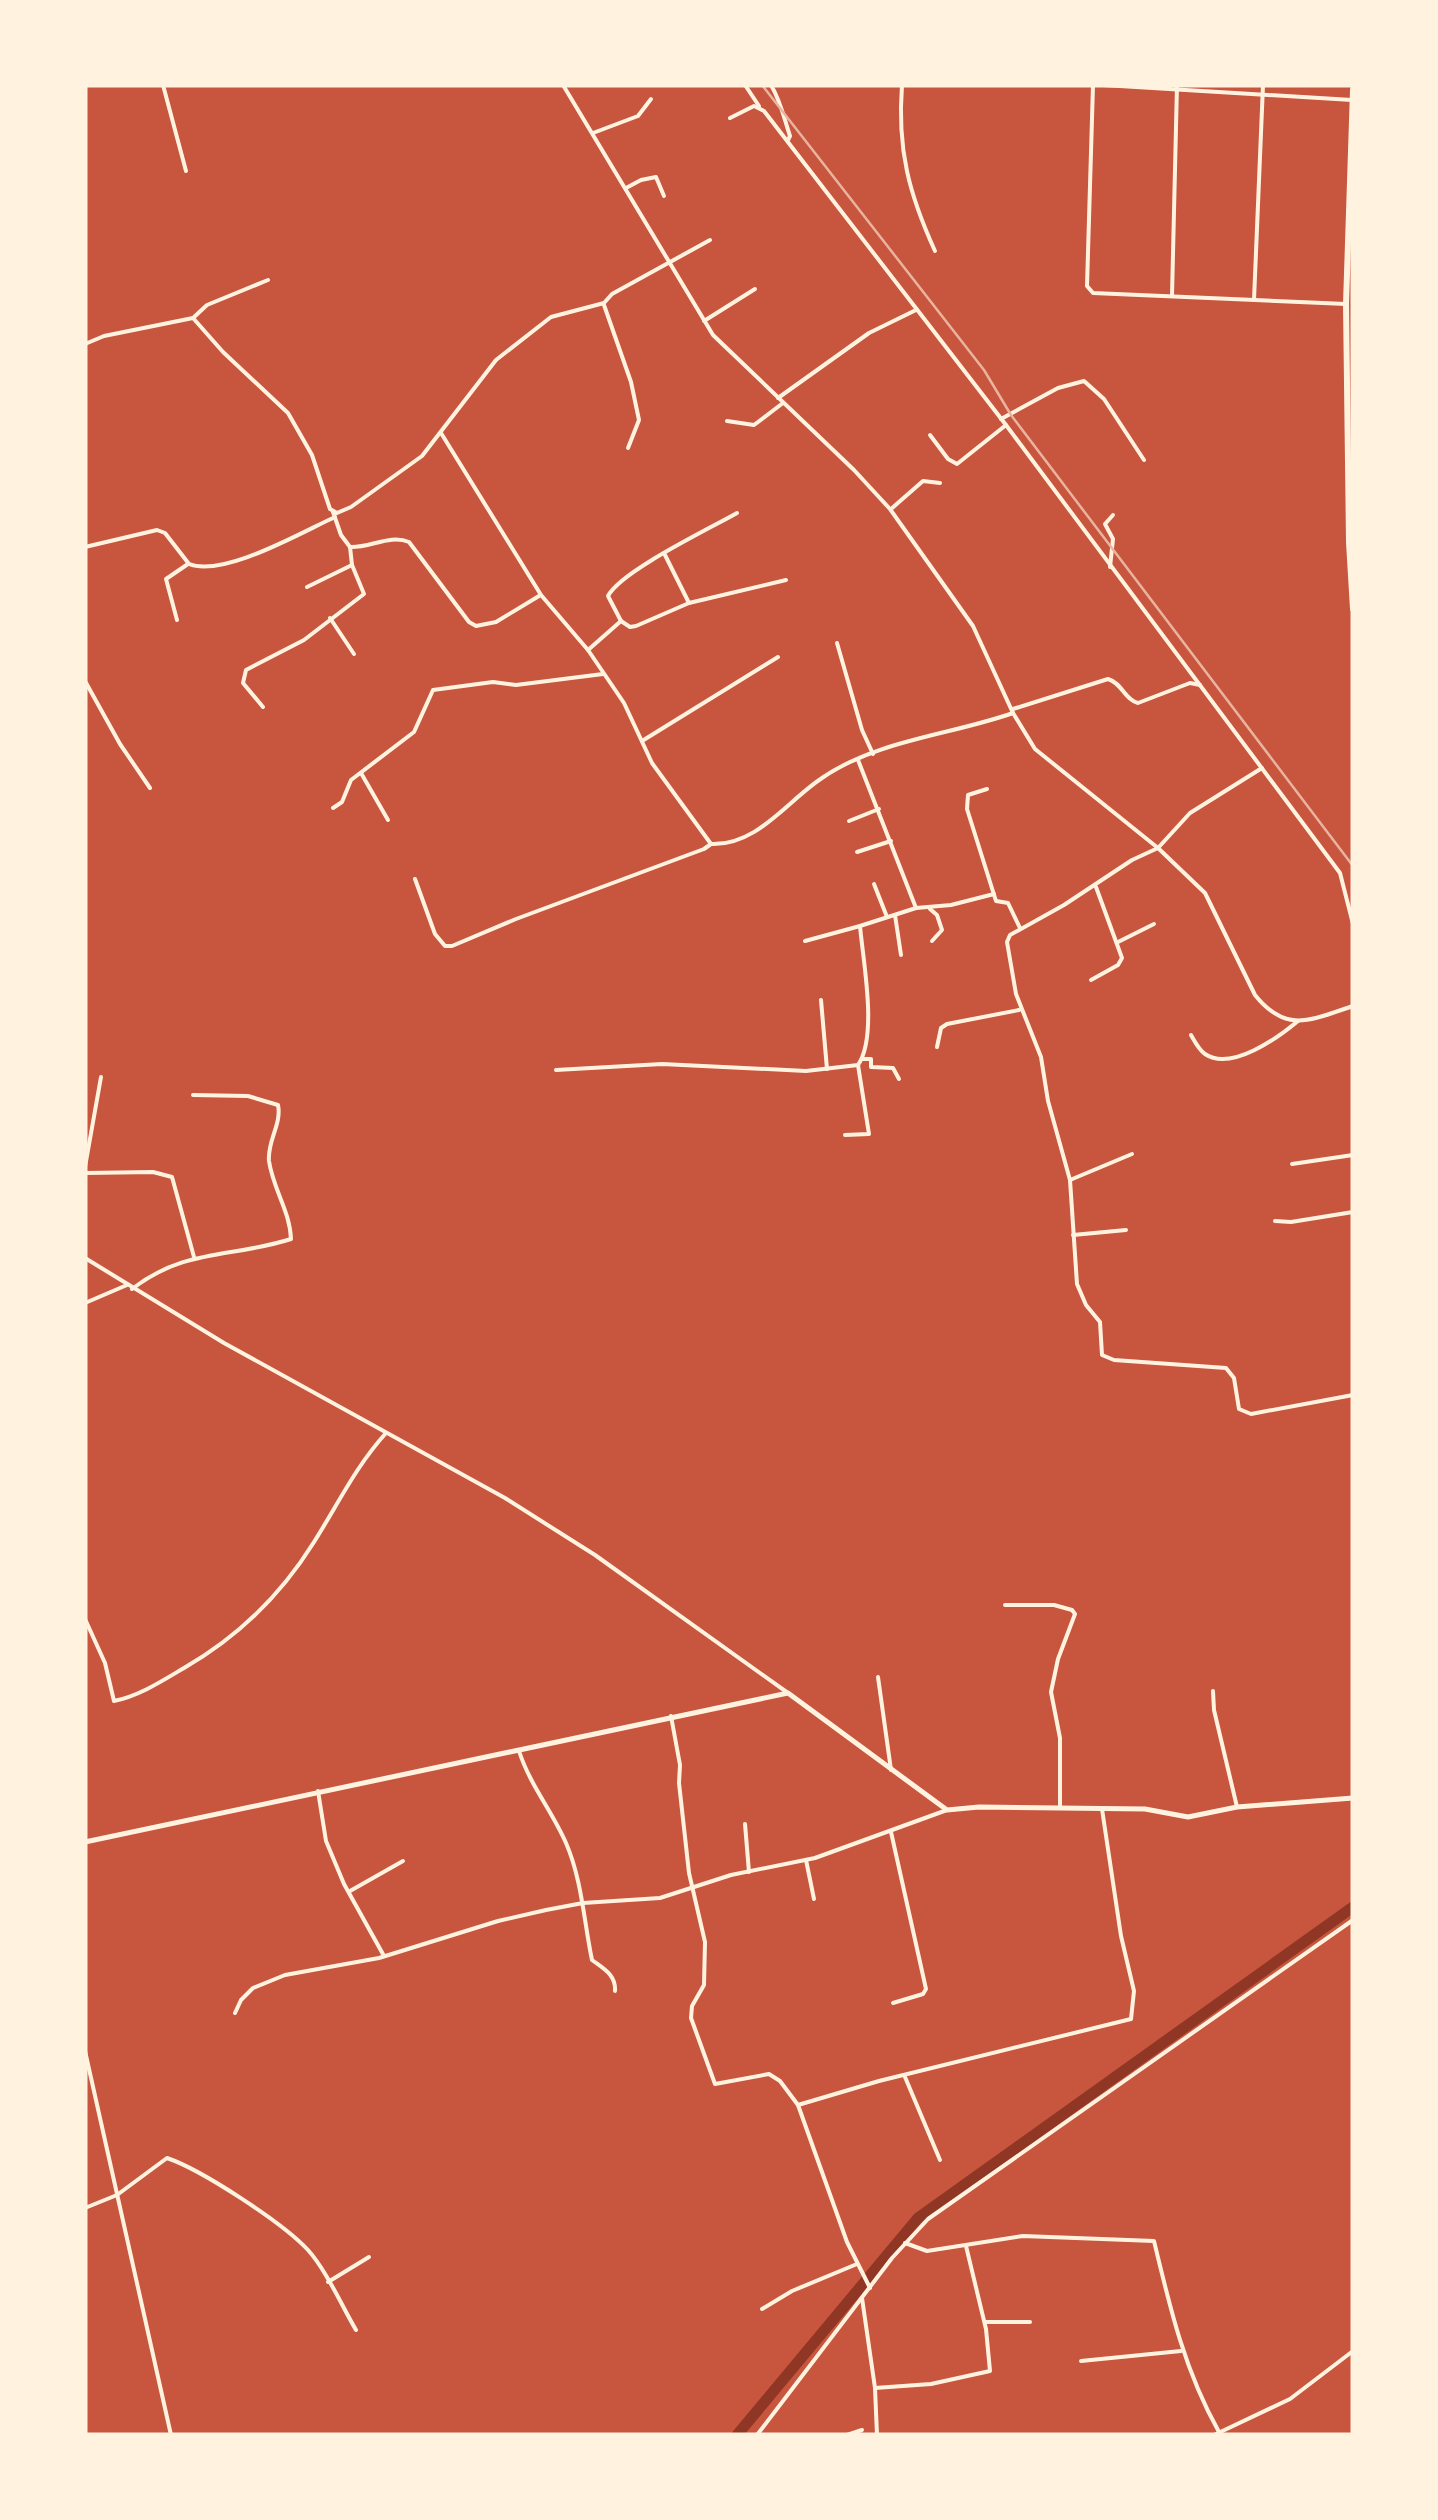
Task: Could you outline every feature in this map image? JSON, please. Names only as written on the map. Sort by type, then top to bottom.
[{"type":"main road","points":[[1353,90],[1346,304],[1348,542],[1353,609]]},
{"type":"street","points":[[163,85],[186,172]]},
{"type":"street","points":[[563,85],[703,321],[890,510],[973,626],[1034,749],[1158,848],[1205,893],[1255,995],[1280,1019],[1298,1021],[1353,1006]]},
{"type":"street","points":[[745,85],[1006,425],[1340,873],[1353,924]]},
{"type":"street","points":[[771,85],[783,108],[788,142]]},
{"type":"street","points":[[902,85],[900,117],[908,182],[936,251]]},
{"type":"street","points":[[1093,85],[1087,286],[1098,296],[1346,304]]},
{"type":"street","points":[[1103,85],[1352,100]]},
{"type":"street","points":[[1254,300],[1263,85]]},
{"type":"street","points":[[1172,296],[1177,87]]},
{"type":"street","points":[[592,133],[638,116],[652,99]]},
{"type":"street","points":[[730,118],[759,106]]},
{"type":"street","points":[[626,188],[651,176],[656,178],[664,196]]},
{"type":"street","points":[[178,620],[166,579],[190,564],[210,567],[243,558],[351,507],[408,469],[496,360],[550,317],[604,303],[612,294],[710,240]]},
{"type":"street","points":[[85,344],[193,318],[207,305],[268,280]]},
{"type":"street","points":[[703,321],[755,289]]},
{"type":"street","points":[[604,303],[632,382],[639,420],[628,448]]},
{"type":"street","points":[[727,420],[754,425],[869,334],[916,310]]},
{"type":"street","points":[[193,318],[222,352],[288,413],[312,454],[341,535],[350,547],[352,565],[364,594],[304,640],[246,670],[243,683],[264,707]]},
{"type":"street","points":[[1001,419],[1058,388],[1084,381],[1104,399],[1144,460]]},
{"type":"street","points":[[930,435],[948,459],[957,464],[1006,425]]},
{"type":"street","points":[[440,433],[541,595],[588,650],[624,702],[662,778],[711,844]]},
{"type":"street","points":[[890,510],[923,482],[940,483]]},
{"type":"street","points":[[737,513],[609,592],[621,620],[630,627],[636,626],[689,603],[786,580]]},
{"type":"street","points":[[1110,567],[1113,540],[1104,524],[1113,515]]},
{"type":"street","points":[[85,547],[143,530],[157,530],[190,564]]},
{"type":"street","points":[[350,547],[396,538],[409,542],[476,626],[496,622],[541,595]]},
{"type":"street","points":[[665,554],[689,603]]},
{"type":"street","points":[[307,587],[352,565]]},
{"type":"street","points":[[330,618],[354,654]]},
{"type":"street","points":[[588,650],[621,620]]},
{"type":"street","points":[[837,643],[862,730],[873,754]]},
{"type":"street","points":[[642,741],[778,657]]},
{"type":"street","points":[[333,808],[342,802],[351,780],[414,732],[433,690],[493,682],[516,686],[603,674]]},
{"type":"street","points":[[415,879],[435,934],[444,946],[452,946],[704,850],[711,844],[724,844],[750,834],[820,779],[873,754],[1108,679],[1138,703],[1190,684],[1200,686]]},
{"type":"street","points":[[85,681],[150,788]]},
{"type":"street","points":[[858,760],[916,908]]},
{"type":"street","points":[[1262,768],[1190,813],[1158,848],[1020,928],[1007,942],[1021,1010],[1040,1057],[1070,1180],[1077,1284],[1086,1305],[1100,1322],[1102,1355],[1226,1368],[1234,1378],[1240,1409],[1250,1414],[1353,1396]]},
{"type":"street","points":[[361,773],[388,820]]},
{"type":"street","points":[[987,789],[968,794],[966,801],[996,901],[1008,904],[1020,928]]},
{"type":"street","points":[[849,821],[879,809]]},
{"type":"street","points":[[857,852],[891,841]]},
{"type":"street","points":[[874,884],[886,917]]},
{"type":"street","points":[[1091,980],[1121,962],[1096,885]]},
{"type":"street","points":[[805,941],[916,908],[951,905],[994,894]]},
{"type":"street","points":[[927,907],[942,922],[942,930],[932,941]]},
{"type":"street","points":[[895,914],[901,955]]},
{"type":"street","points":[[1117,943],[1154,924]]},
{"type":"street","points":[[846,1134],[870,1134],[861,1062],[867,985],[860,926]]},
{"type":"street","points":[[821,1000],[826,1069]]},
{"type":"street","points":[[938,1047],[941,1028],[947,1024],[1021,1010]]},
{"type":"street","points":[[1191,1035],[1206,1055],[1226,1060],[1269,1043],[1298,1021]]},
{"type":"street","points":[[556,1070],[662,1064],[789,1071],[826,1069],[872,1059],[872,1067],[893,1068],[899,1079]]},
{"type":"street","points":[[101,1077],[85,1170],[153,1172],[172,1177],[194,1257]]},
{"type":"street","points":[[85,1303],[194,1257],[290,1239],[290,1222],[269,1161],[280,1115],[278,1105],[248,1096],[193,1095]]},
{"type":"street","points":[[1070,1180],[1132,1154]]},
{"type":"street","points":[[1292,1164],[1353,1155]]},
{"type":"street","points":[[1276,1221],[1353,1212]]},
{"type":"street","points":[[1073,1236],[1126,1230]]},
{"type":"street","points":[[85,1258],[505,1498],[595,1555],[947,1810]]},
{"type":"street","points":[[85,1619],[105,1663],[114,1701],[149,1688],[204,1656],[271,1602],[315,1541],[365,1455],[386,1433]]},
{"type":"street","points":[[1005,1604],[1054,1605],[1075,1614],[1058,1659],[1051,1692],[1060,1738],[1060,1808]]},
{"type":"street","points":[[878,1677],[891,1770]]},
{"type":"street","points":[[1213,1690],[1214,1710],[1237,1808]]},
{"type":"street","points":[[85,1842],[788,1693]]},
{"type":"street","points":[[671,1716],[693,1887],[705,1942],[704,1984],[692,2006],[691,2018],[715,2084],[769,2074],[780,2081],[798,2105],[857,2264],[869,2285]]},
{"type":"street","points":[[518,1748],[529,1780],[568,1847],[592,1960],[610,1974],[615,1991]]},
{"type":"street","points":[[318,1792],[326,1841],[348,1892],[384,1956]]},
{"type":"street","points":[[235,2013],[253,1988],[267,1981],[384,1956],[498,1921],[582,1903],[660,1898],[806,1860],[947,1810],[1145,1809],[1188,1817],[1237,1808],[1353,1798]]},
{"type":"street","points":[[798,2105],[1132,2019],[1134,1991],[1121,1936],[1102,1808]]},
{"type":"street","points":[[746,1824],[749,1872]]},
{"type":"street","points":[[891,1832],[926,1989],[923,1994],[893,2003]]},
{"type":"street","points":[[806,1860],[814,1898]]},
{"type":"street","points":[[348,1892],[403,1861]]},
{"type":"street","points":[[757,2435],[869,2285],[928,2219],[1353,1920]]},
{"type":"street","points":[[85,2051],[171,2435]]},
{"type":"street","points":[[905,2076],[940,2160]]},
{"type":"street","points":[[85,2208],[117,2195],[167,2158],[184,2164],[242,2199],[306,2248],[356,2330]]},
{"type":"street","points":[[905,2242],[927,2250],[1023,2236],[1154,2241],[1182,2351],[1217,2434],[1290,2399],[1353,2351]]},
{"type":"street","points":[[875,2388],[932,2384],[990,2371],[985,2322],[966,2244]]},
{"type":"street","points":[[328,2282],[369,2257]]},
{"type":"street","points":[[762,2309],[792,2291],[857,2264]]},
{"type":"street","points":[[862,2298],[875,2388],[876,2435]]},
{"type":"street","points":[[985,2322],[1030,2322]]},
{"type":"street","points":[[1080,2361],[1182,2351]]},
{"type":"street","points":[[847,2435],[862,2430]]},
{"type":"waterway","points":[[737,2435],[918,2218],[1353,1907]]},
{"type":"railway","points":[[762,85],[984,370],[1011,415],[1353,866]]}]
